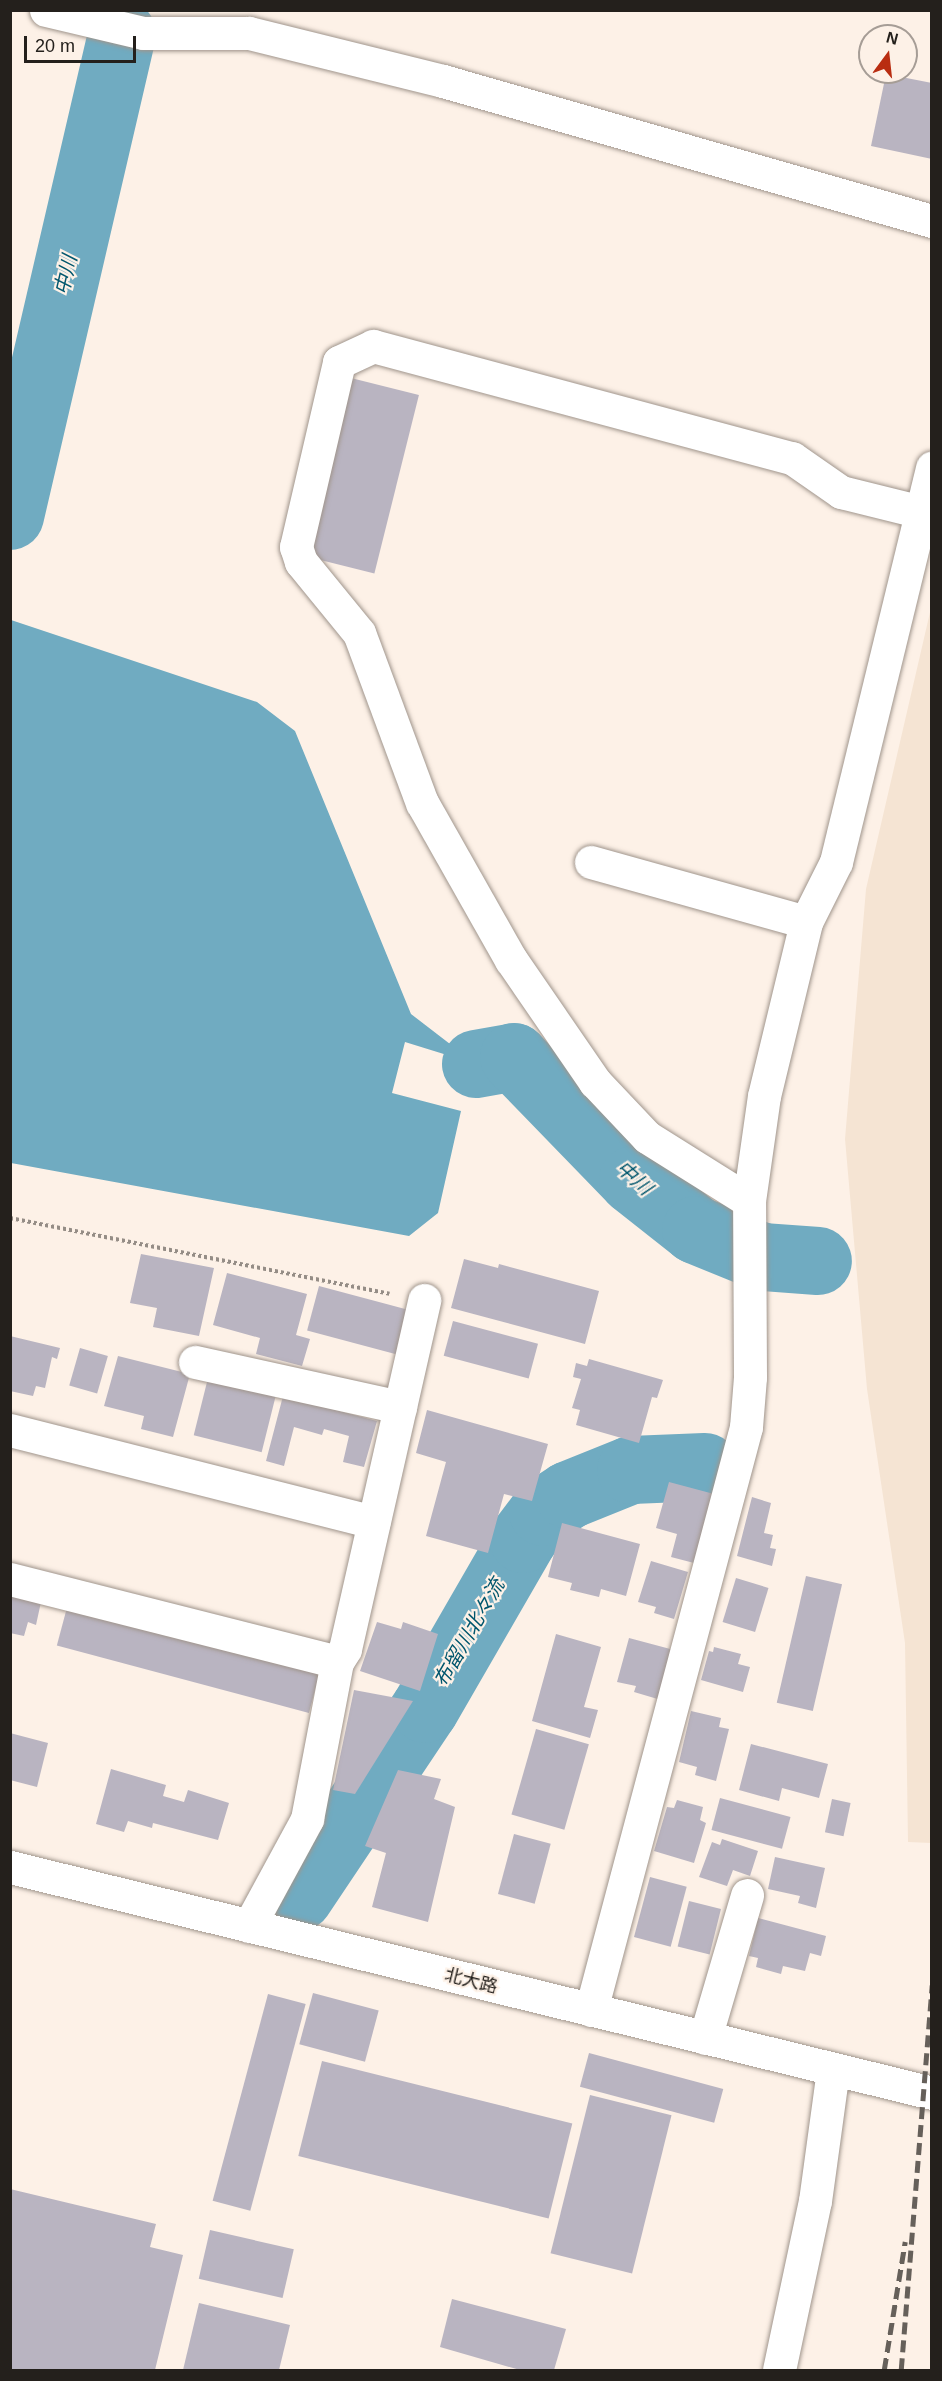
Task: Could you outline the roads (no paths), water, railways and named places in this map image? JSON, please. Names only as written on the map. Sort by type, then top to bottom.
[{"type":"street","points":[[46,10],[142,33],[249,33],[443,81],[932,221]]},
{"type":"street","points":[[749,1201],[646,1137],[595,1082],[512,960],[422,803],[359,633],[301,562],[296,547],[339,362],[373,346],[792,458],[841,492],[921,512]]},
{"type":"street","points":[[591,2010],[746,1427],[751,1274],[749,1201],[764,1095],[806,922],[836,862],[932,468]]},
{"type":"street","points":[[591,862],[806,922]]},
{"type":"street","points":[[249,1926],[307,1819],[337,1662],[345,1649],[424,1300]]},
{"type":"street","points":[[195,1362],[400,1407]]},
{"type":"street","points":[[10,1430],[374,1522]]},
{"type":"street","points":[[10,1579],[337,1662]]},
{"type":"street","name":"北大路","points":[[10,1867],[932,2093]]},
{"type":"street","points":[[705,2038],[747,1895]]},
{"type":"street","points":[[779,2370],[815,2201],[833,2070]]},
{"type":"water","points":[[11,620],[257,702],[295,731],[411,1014],[476,1064],[405,1042],[392,1093],[461,1111],[438,1213],[409,1236],[11,1163]]},
{"type":"waterway","name":"中川","points":[[10,516],[122,34]]},
{"type":"waterway","name":"中川","points":[[476,1064],[514,1057],[633,1180],[696,1230],[762,1257],[818,1261]]},
{"type":"waterway","name":"布留川北々流","points":[[299,1897],[425,1709],[523,1539],[543,1512],[569,1495],[631,1470],[705,1467]]},
{"type":"railway","points":[[901,2370],[932,1985]]},
{"type":"railway","points":[[884,2370],[905,2242]]}]
